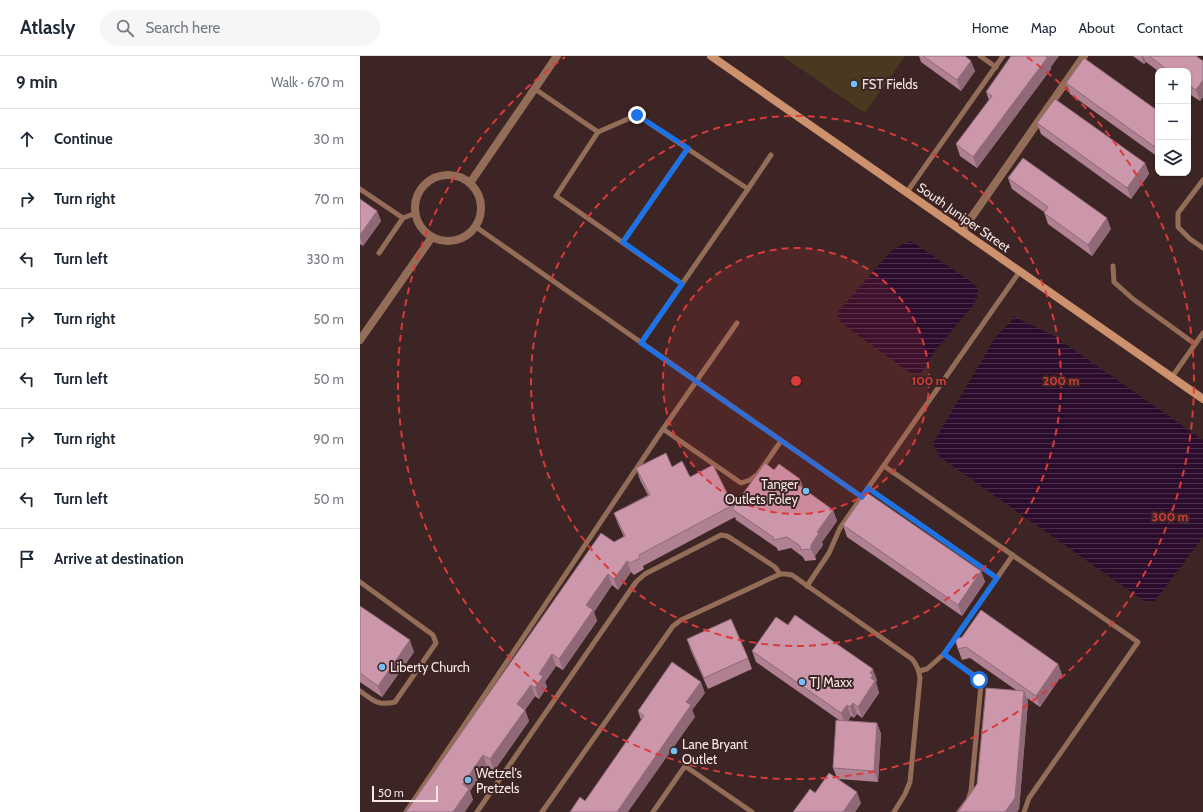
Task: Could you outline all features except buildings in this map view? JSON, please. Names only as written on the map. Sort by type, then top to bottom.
[{"type":"street","points":[[470,183],[557,56]]},
{"type":"street","name":"South Juniper Street","points":[[711,56],[1203,399]]},
{"type":"street","points":[[962,231],[1084,56]]},
{"type":"street","points":[[450,175],[462,178],[470,183],[477,191],[481,202],[481,213],[476,227],[468,236],[457,241],[446,242],[432,238],[422,229],[416,219],[415,207],[417,196],[422,188],[430,180],[441,176],[450,175]]},
{"type":"street","points":[[360,340],[432,238]]},
{"type":"lane","points":[[980,56],[996,67]]},
{"type":"lane","points":[[907,192],[1003,56]]},
{"type":"lane","points":[[535,89],[598,132]]},
{"type":"lane","points":[[682,284],[556,196],[598,132],[637,115],[748,189]]},
{"type":"lane","points":[[623,242],[688,148]]},
{"type":"lane","points":[[641,343],[771,155]]},
{"type":"lane","points":[[1203,180],[1178,213],[1178,226],[1190,239],[1203,248]]},
{"type":"lane","points":[[360,189],[403,218]]},
{"type":"lane","points":[[379,253],[403,218],[416,213]]},
{"type":"lane","points":[[476,227],[862,497]]},
{"type":"lane","points":[[1113,266],[1114,282],[1133,299],[1195,344]]},
{"type":"lane","points":[[807,586],[829,552],[840,528],[1020,271]]},
{"type":"lane","points":[[406,812],[663,429],[737,323]]},
{"type":"lane","points":[[1172,377],[1203,333]]},
{"type":"lane","points":[[663,429],[741,483],[750,480],[758,474],[781,441]]},
{"type":"lane","points":[[884,466],[1138,642],[1028,798],[1024,812]]},
{"type":"lane","points":[[868,488],[997,578]]},
{"type":"lane","points":[[477,812],[636,582],[645,574],[721,535],[727,536],[775,567],[780,574]]},
{"type":"lane","points":[[919,671],[927,669],[944,654],[1013,555]]},
{"type":"lane","points":[[542,812],[673,626],[681,620],[780,574],[792,575],[912,659],[917,665],[920,678],[910,782],[905,794],[894,812]]},
{"type":"lane","points":[[360,582],[433,635],[436,643],[395,702],[384,704],[376,703],[360,691]]},
{"type":"lane","points":[[944,654],[975,676],[981,685],[971,791],[968,800],[959,812]]},
{"type":"lane","points":[[653,812],[685,766],[752,812]]},
{"type":"shaded area","name":"FST Fields","points":[[782,56],[905,56],[865,113]]},
{"type":"shaded area","points":[[911,241],[978,288],[978,295],[972,307],[934,352],[922,372],[917,374],[910,373],[841,323],[837,313],[890,252]]},
{"type":"shaded area","points":[[1015,317],[1054,336],[1203,440],[1203,537],[1155,601],[1144,601],[940,457],[933,443],[995,338]]},
{"type":"place","name":"FST Fields","points":[[854,84]]},
{"type":"place","name":"Tanger Outlets Foley","points":[[806,491]]},
{"type":"place","name":"Liberty Church","points":[[382,667]]},
{"type":"place","name":"TJ Maxx","points":[[802,682]]},
{"type":"place","name":"Lane Bryant Outlet","points":[[674,751]]},
{"type":"place","name":"Wetzel's Pretzels","points":[[468,780]]},
{"type":"route","points":[[637,115],[688,148],[623,242],[682,284],[641,343],[862,497],[868,488],[997,578],[944,654],[979,680]]}]
